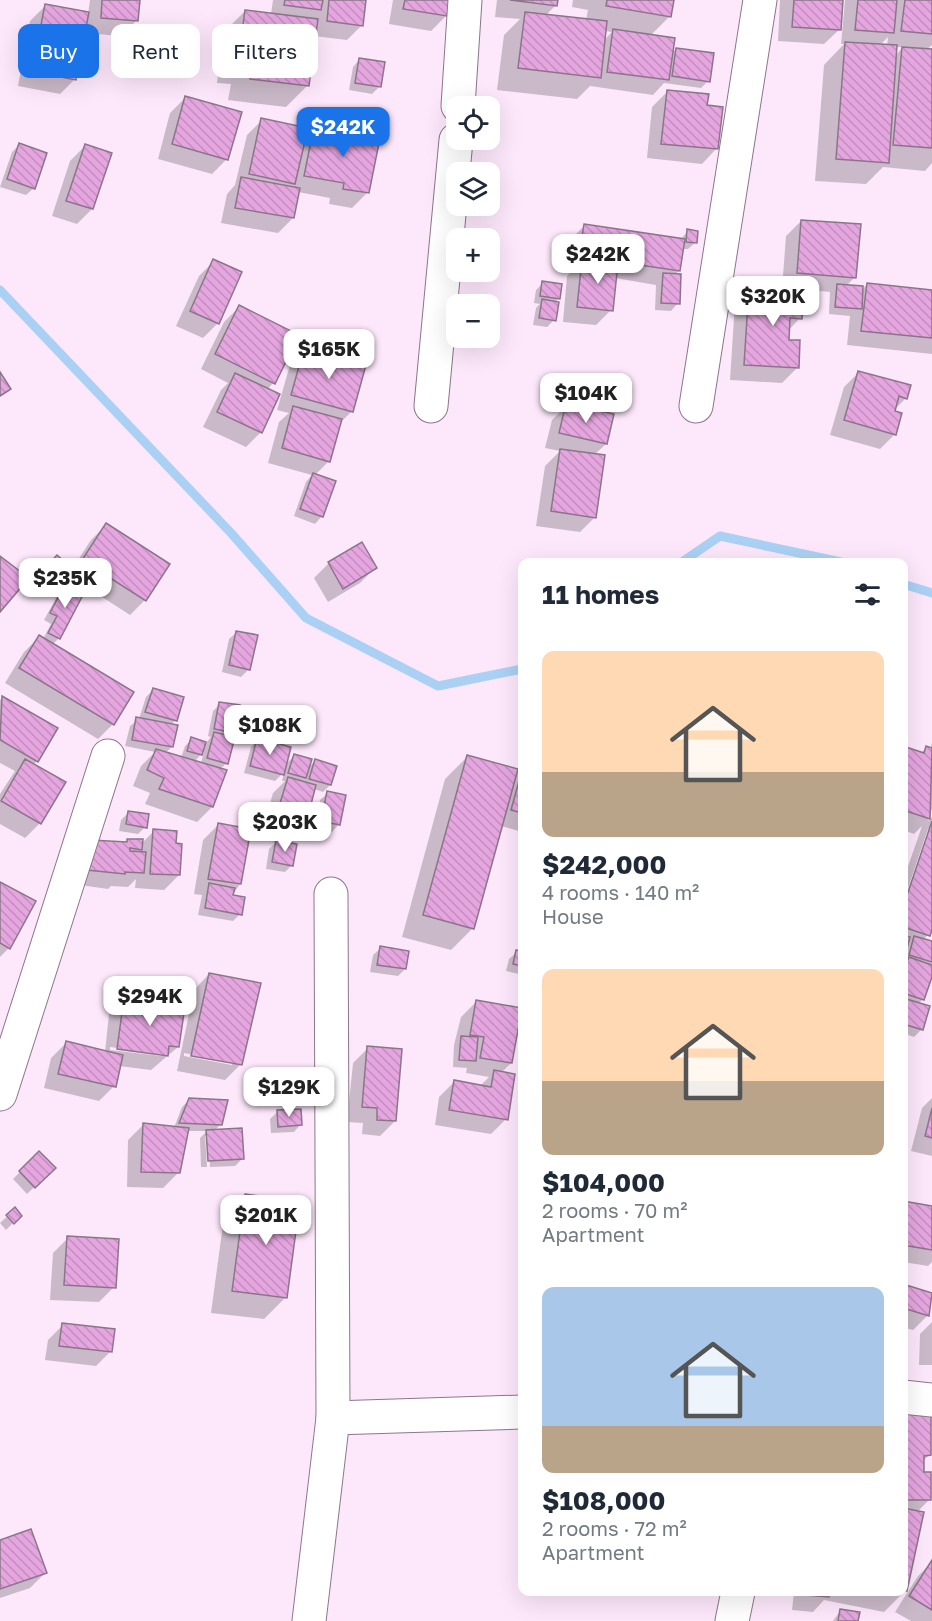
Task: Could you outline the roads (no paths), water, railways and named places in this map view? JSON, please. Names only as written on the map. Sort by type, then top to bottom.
[{"type":"street","points":[[459,96],[465,0]]},
{"type":"street","points":[[696,406],[760,0]]},
{"type":"street","points":[[431,406],[455,150]]},
{"type":"street","points":[[0,1094],[108,756]]},
{"type":"street","points":[[309,1621],[333,1418],[331,894]]},
{"type":"street","points":[[908,1398],[932,1400]]},
{"type":"street","points":[[333,1418],[518,1412]]},
{"type":"street","points":[[732,1621],[737,1596]]},
{"type":"waterway","points":[[0,290],[231,533],[306,618],[438,686],[518,670]]},
{"type":"waterway","points":[[688,558],[720,536],[822,558]]},
{"type":"waterway","points":[[908,586],[932,593]]}]
